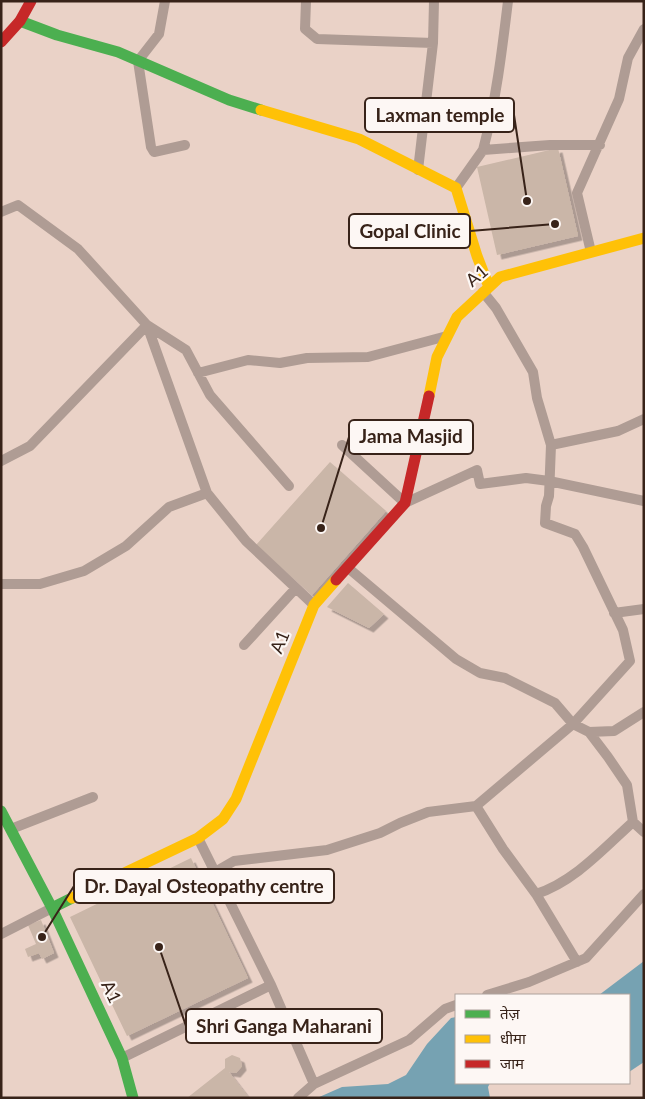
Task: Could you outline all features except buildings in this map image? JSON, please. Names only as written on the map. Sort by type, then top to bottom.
[{"type":"main road","points":[[1,42],[20,20],[31,1]]},
{"type":"main road","points":[[20,20],[58,35],[118,52],[229,100],[359,139],[456,188],[486,290]]},
{"type":"main road","name":"A1","points":[[133,1098],[122,1058],[52,908],[198,838],[223,819],[236,799],[314,605],[405,503],[437,357],[456,317],[500,277],[644,238]]},
{"type":"main road","points":[[1,811],[52,908]]},
{"type":"street","points":[[166,1],[159,34],[138,61],[151,147],[154,152],[185,145]]},
{"type":"street","points":[[306,1],[305,28],[317,39],[433,43]]},
{"type":"street","points":[[418,170],[433,43],[434,1]]},
{"type":"street","points":[[456,188],[483,150],[492,116],[498,81],[508,1]]},
{"type":"street","points":[[591,252],[578,193],[619,100],[628,58],[644,29]]},
{"type":"street","points":[[483,150],[550,145],[600,145]]},
{"type":"street","points":[[1,212],[18,205],[78,249],[148,325],[186,350],[210,395],[289,486]]},
{"type":"street","points":[[215,872],[234,862],[327,850],[380,834],[400,823],[428,812],[476,806],[573,724],[630,661],[622,630],[575,534],[545,523],[551,445],[537,398],[533,372],[486,290]]},
{"type":"street","points":[[1,461],[30,446],[148,325]]},
{"type":"street","points":[[148,325],[207,493],[246,541],[314,605]]},
{"type":"street","points":[[198,373],[248,360],[280,363],[307,358],[368,358],[447,336]]},
{"type":"street","points":[[551,445],[618,431],[644,419]]},
{"type":"street","points":[[342,445],[405,503],[477,470],[480,484],[526,478],[644,500]]},
{"type":"street","points":[[1,584],[40,584],[84,571],[126,546],[170,507],[207,493]]},
{"type":"street","points":[[347,567],[456,659],[480,673],[504,678],[555,703],[573,724],[589,732],[627,786],[633,822],[644,832]]},
{"type":"street","points":[[244,645],[296,588]]},
{"type":"street","points":[[614,613],[644,609]]},
{"type":"street","points":[[589,732],[614,731],[644,712]]},
{"type":"street","points":[[11,829],[93,797]]},
{"type":"street","points":[[476,806],[503,849],[536,894],[577,962]]},
{"type":"street","points":[[536,894],[547,890],[581,869],[633,822]]},
{"type":"street","points":[[198,838],[271,985],[314,1084]]},
{"type":"street","points":[[490,994],[529,982],[586,958],[644,894]]},
{"type":"street","points":[[1,934],[52,908]]},
{"type":"street","points":[[122,1058],[271,985]]},
{"type":"street","points":[[298,1098],[314,1084],[409,1040],[445,1009],[455,1005]]},
{"type":"water","points":[[644,961],[644,1062],[630,1071],[630,994],[600,994]]},
{"type":"water","points":[[455,1017],[455,1084],[490,1084],[488,1087],[490,1098],[317,1098],[342,1087],[388,1084],[406,1075],[427,1044],[451,1018]]},
{"type":"traffic: fast","points":[[20,21],[57,35],[118,52],[229,100],[261,110]]},
{"type":"traffic: fast","points":[[1,811],[52,908]]},
{"type":"traffic: fast","points":[[72,898],[52,908],[122,1058],[133,1098]]},
{"type":"traffic: slow","points":[[261,110],[359,139],[456,188],[477,256],[489,287]]},
{"type":"traffic: slow","points":[[429,396],[437,357],[457,317],[500,277],[644,238]]},
{"type":"traffic: slow","points":[[72,898],[198,838],[223,819],[236,799],[314,605],[336,580]]},
{"type":"traffic: jam","points":[[1,42],[20,21],[31,1]]},
{"type":"traffic: jam","points":[[336,580],[405,503],[429,396]]},
{"type":"place","name":"Laxman temple","points":[[527,201]]},
{"type":"place","name":"Gopal Clinic","points":[[555,224]]},
{"type":"place","name":"Jama Masjid","points":[[321,528]]},
{"type":"place","name":"Dr. Dayal Osteopathy centre","points":[[42,937]]},
{"type":"place","name":"Shri Ganga Maharani","points":[[159,947]]}]
